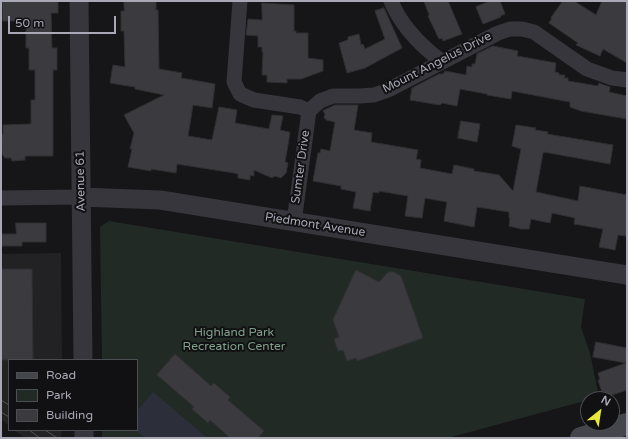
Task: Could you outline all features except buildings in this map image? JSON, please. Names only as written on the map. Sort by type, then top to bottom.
[{"type":"main road","points":[[581,438],[627,424]]},
{"type":"street","name":"Avenue 61","points":[[79,1],[83,359]]},
{"type":"street","points":[[240,1],[234,82],[240,94],[254,100],[300,107],[309,111]]},
{"type":"street","points":[[390,1],[395,12],[407,30],[427,50],[442,61]]},
{"type":"street","name":"Mount Angelus Drive","points":[[309,111],[320,101],[333,96],[374,95],[388,90],[442,61],[498,33],[510,29],[522,29],[534,32],[587,69],[612,78],[627,80]]},
{"type":"street","name":"Sumter Drive","points":[[294,222],[309,111]]},
{"type":"street","name":"Piedmont Avenue","points":[[1,198],[81,197],[160,200],[627,275]]},
{"type":"shaded area","points":[[61,253],[62,359],[8,359],[8,425],[1,419],[1,254]]},
{"type":"shaded area","points":[[153,392],[207,438],[145,438],[136,431],[138,431],[138,410]]},
{"type":"shaded area","points":[[15,431],[62,431],[61,438],[25,438]]},
{"type":"green space","name":"Highland Park Recreation Center","points":[[109,221],[585,299],[581,327],[590,353],[598,391],[580,391],[580,402],[448,438],[102,438],[102,431],[138,431],[138,359],[102,359],[100,227]]},
{"type":"tram line","points":[[1,400],[8,404]]},
{"type":"tram line","points":[[1,412],[8,416]]},
{"type":"tram line","points":[[30,431],[40,438]]},
{"type":"tram line","points":[[46,431],[57,438]]}]
